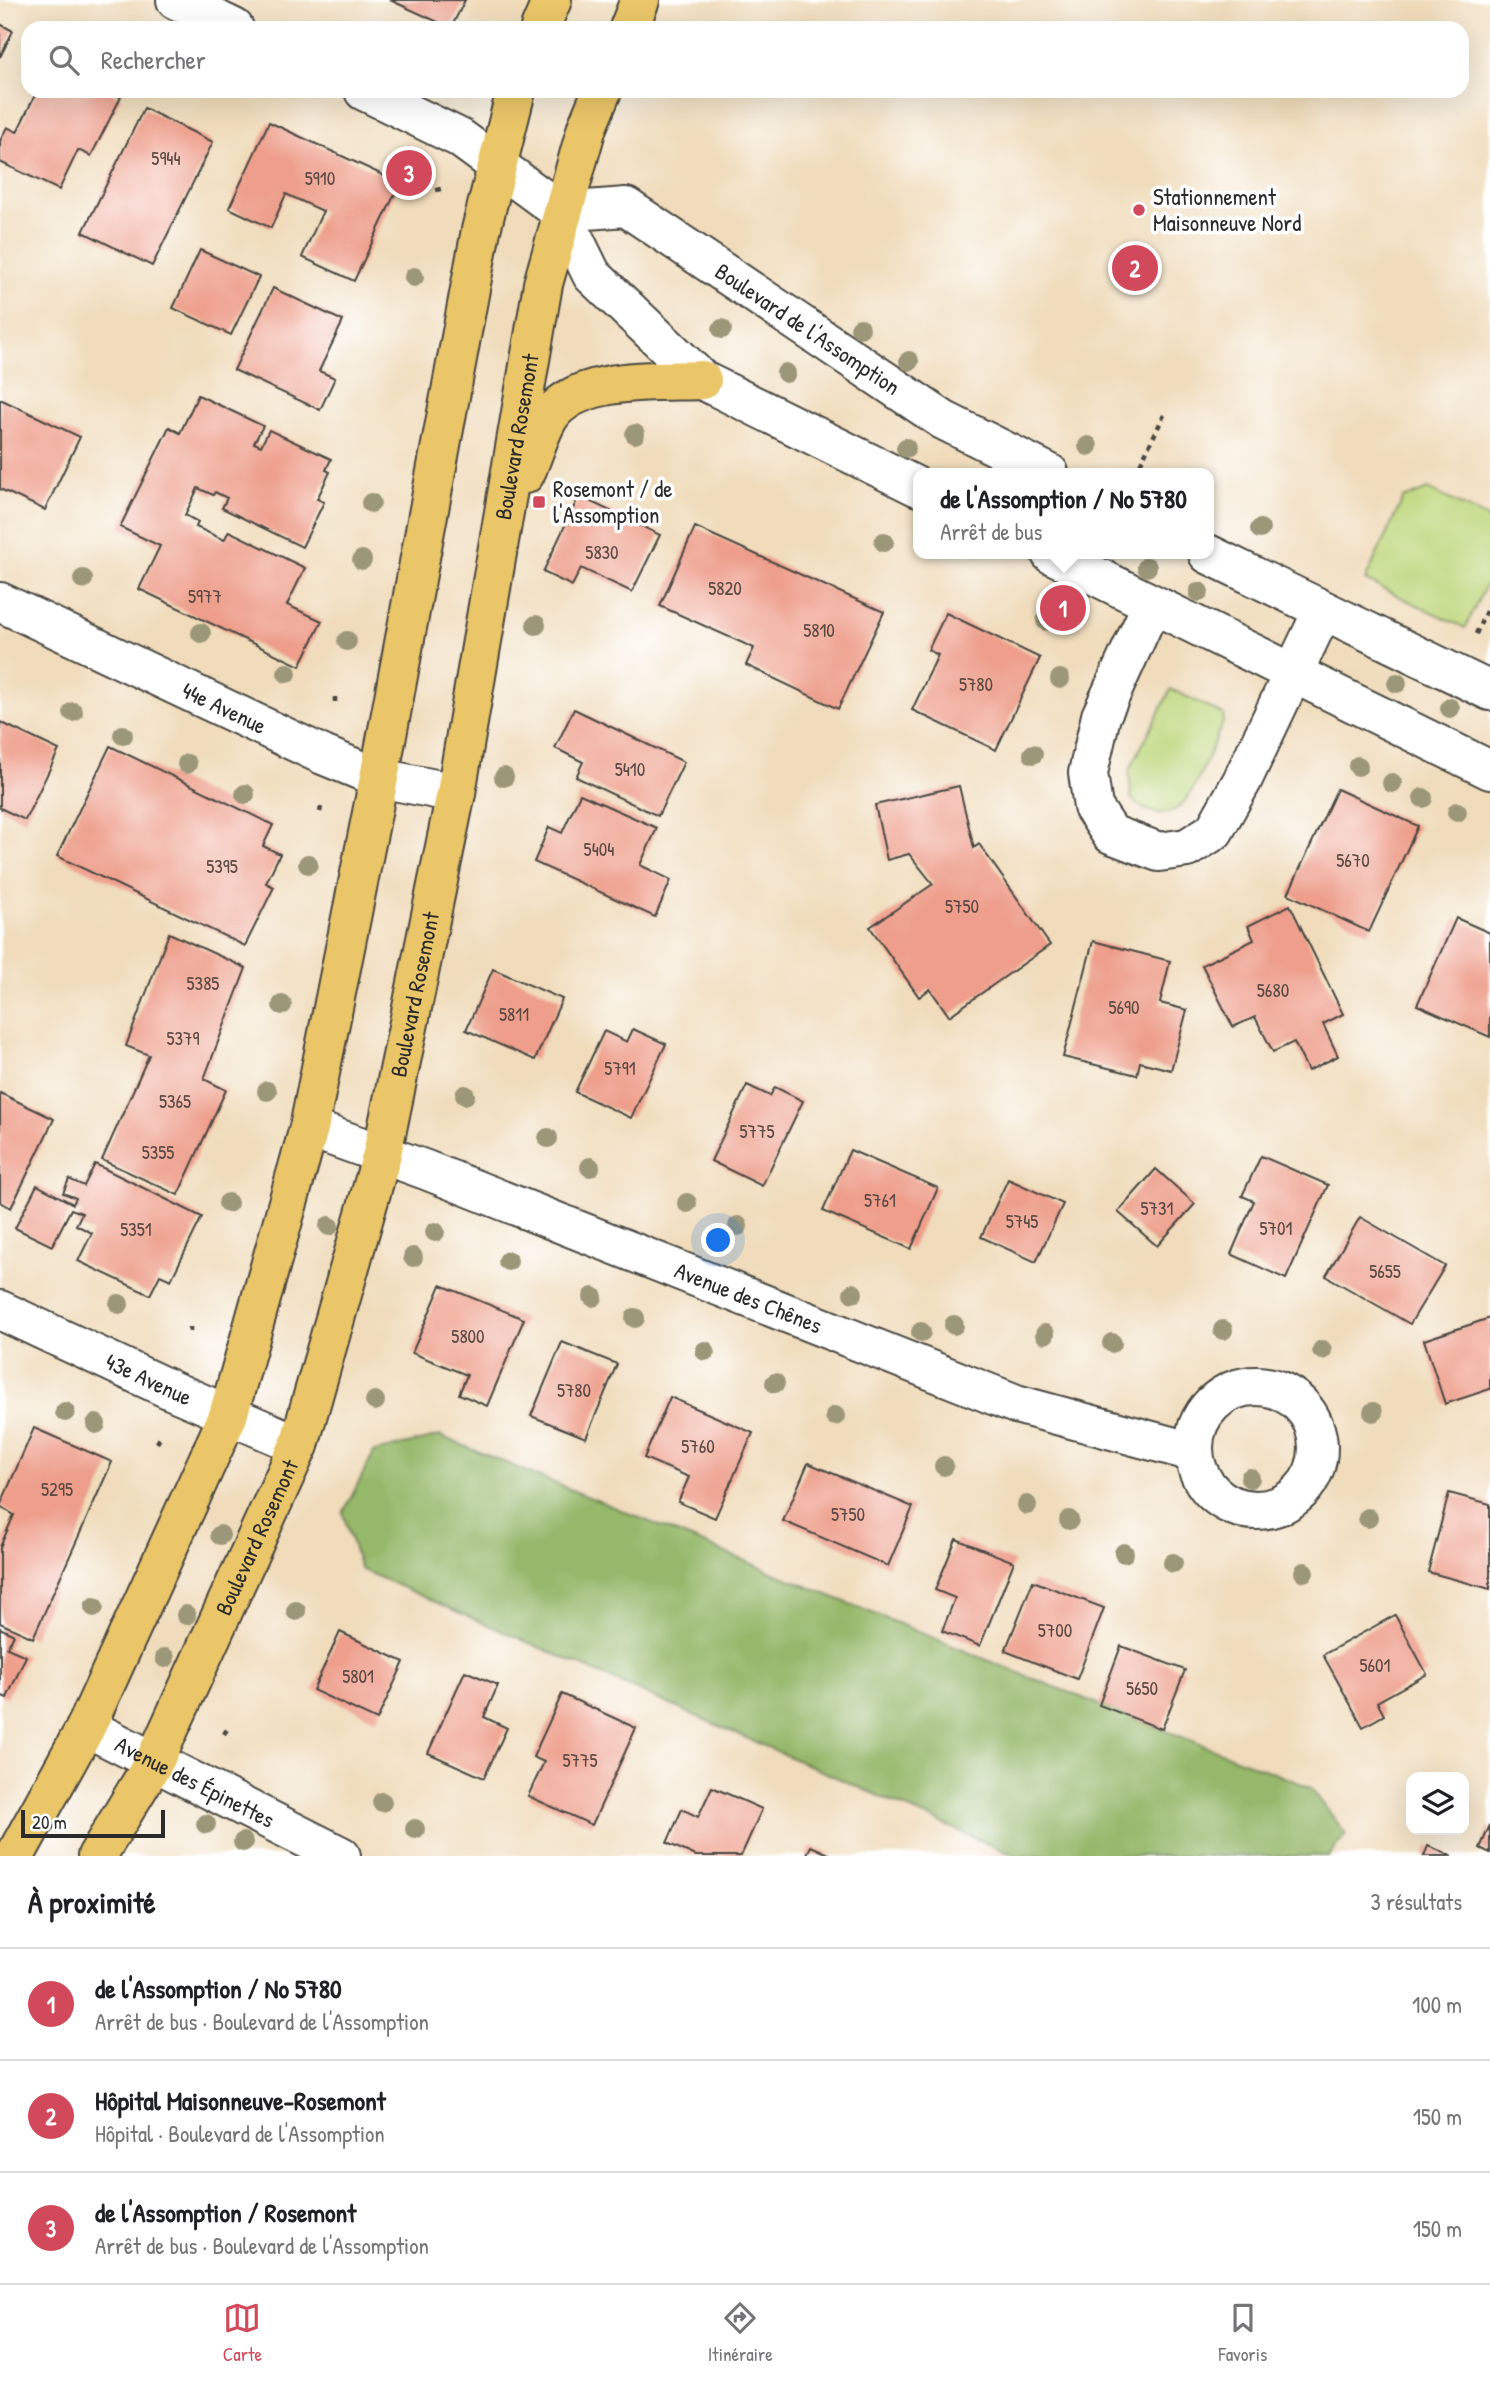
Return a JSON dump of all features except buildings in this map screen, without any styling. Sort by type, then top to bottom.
[{"type":"main road","points":[[543,21],[552,0]]},
{"type":"main road","points":[[631,21],[640,0]]},
{"type":"main road","points":[[15,1856],[86,1727],[228,1416],[309,1128],[379,778],[481,230],[514,98]]},
{"type":"main road","name":"Boulevard Rosemont","points":[[97,1856],[155,1760],[299,1445],[382,1154],[456,793],[538,305],[561,212],[587,127],[599,98]]},
{"type":"main road","points":[[500,535],[549,418],[569,397],[585,390],[626,383],[702,380]]},
{"type":"street","points":[[176,0],[220,21]]},
{"type":"street","points":[[378,98],[460,138],[561,212],[592,275],[702,380],[913,485]]},
{"type":"street","name":"Boulevard de l'Assomption","points":[[561,212],[625,206],[943,420],[1039,468]]},
{"type":"street","points":[[1214,557],[1322,612],[1490,691]]},
{"type":"street","points":[[1061,559],[1490,770]]},
{"type":"street","name":"44e Avenue","points":[[0,602],[323,755],[379,778],[456,793]]},
{"type":"street","points":[[1152,604],[1101,716],[1087,773],[1093,807],[1111,834],[1159,852],[1187,848],[1214,831],[1242,781],[1322,612]]},
{"type":"street","name":"Avenue des Chênes","points":[[309,1128],[382,1154],[1016,1404],[1194,1452]]},
{"type":"street","name":"43e Avenue","points":[[0,1310],[228,1416],[299,1445]]},
{"type":"street","name":"Avenue des Épinettes","points":[[86,1727],[341,1856]]},
{"type":"path","points":[[1138,468],[1164,415]]},
{"type":"path","points":[[1472,641],[1490,602]]},
{"type":"green space","points":[[1428,489],[1490,519],[1490,576],[1465,628],[1365,580],[1403,499]]},
{"type":"green space","points":[[1171,689],[1224,715],[1196,784],[1184,802],[1172,811],[1157,813],[1142,808],[1131,798],[1129,771]]},
{"type":"green space","points":[[440,1436],[1014,1671],[1310,1787],[1346,1834],[1329,1856],[1016,1856],[360,1569],[343,1513],[374,1452]]},
{"type":"place","name":"de l'Assomption / Rosemont","points":[[409,173]]},
{"type":"place","name":"Stationnement Maisonneuve Nord","points":[[1139,210]]},
{"type":"place","name":"Hôpital Maisonneuve-Rosemont","points":[[1135,268]]},
{"type":"place","name":"Rosemont / de l'Assomption","points":[[539,502]]},
{"type":"place","name":"de l'Assomption / No 5780","points":[[1063,608]]}]
